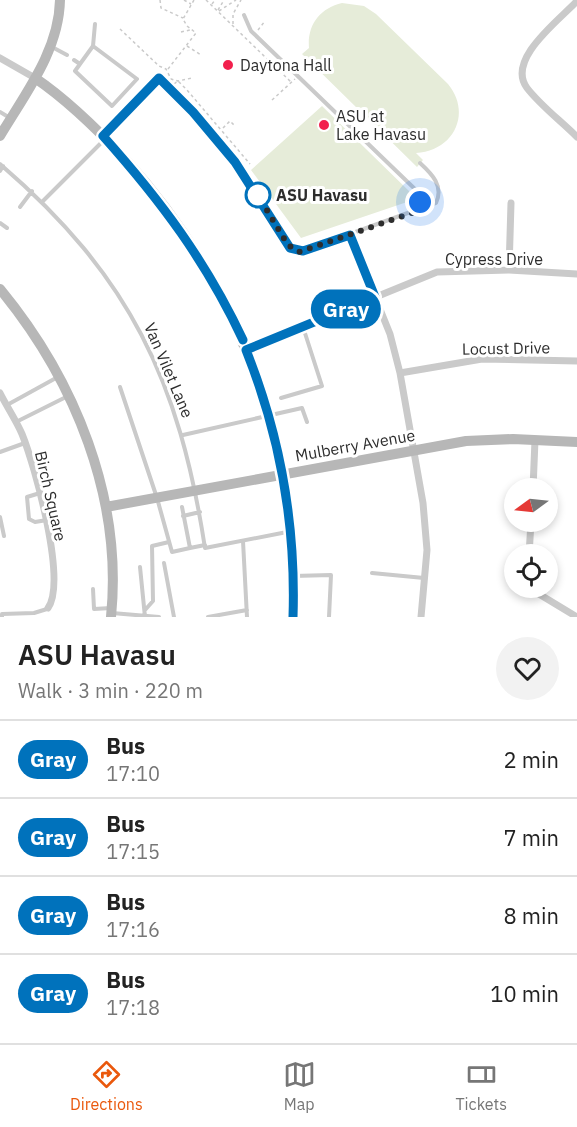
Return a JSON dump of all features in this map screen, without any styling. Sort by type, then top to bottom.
[{"type":"street","points":[[0,136],[51,47],[57,26],[60,0]]},
{"type":"street","points":[[576,2],[528,53],[522,73],[529,90],[577,137]]},
{"type":"street","points":[[0,58],[35,78],[104,137],[140,176],[180,227],[214,282],[246,350],[270,417],[283,474],[291,532],[293,617]]},
{"type":"street","points":[[104,137],[159,78]]},
{"type":"street","points":[[509,270],[511,203]]},
{"type":"street","points":[[350,235],[390,334],[400,373],[423,503],[427,550],[421,617]]},
{"type":"street","name":"Cypress Drive","points":[[246,350],[437,272],[509,270],[577,274]]},
{"type":"street","points":[[0,289],[37,336],[69,396],[89,444],[106,507],[113,576],[111,613]]},
{"type":"street","name":"Locust Drive","points":[[400,373],[482,359],[577,361]]},
{"type":"street","name":"Birch Square","points":[[0,393],[25,443],[47,520],[55,591],[48,608]]},
{"type":"street","points":[[533,478],[535,440]]},
{"type":"street","name":"Mulberry Avenue","points":[[106,507],[466,441],[577,442]]},
{"type":"street","points":[[546,598],[577,616]]},
{"type":"lane","points":[[244,15],[251,31],[418,192],[420,204],[412,213]]},
{"type":"lane","points":[[93,46],[136,80],[112,106],[75,71],[93,46],[96,24]]},
{"type":"lane","points":[[51,47],[67,55]]},
{"type":"lane","points":[[74,60],[80,64]]},
{"type":"lane","points":[[159,78],[235,162],[290,248],[303,251],[436,203],[439,196],[436,180],[420,163]]},
{"type":"lane","points":[[0,112],[11,119]]},
{"type":"lane","points":[[43,201],[104,137]]},
{"type":"lane","points":[[0,171],[2,165]]},
{"type":"lane","name":"Van Vilet Lane","points":[[2,165],[43,201],[91,256],[126,306],[161,375],[183,435],[196,490],[205,546]]},
{"type":"lane","points":[[20,207],[32,191]]},
{"type":"lane","points":[[0,223],[8,228]]},
{"type":"lane","points":[[281,398],[322,386],[303,326]]},
{"type":"lane","points":[[6,405],[59,376]]},
{"type":"lane","points":[[120,387],[157,498],[172,552],[291,532]]},
{"type":"lane","points":[[16,422],[69,396]]},
{"type":"lane","points":[[183,435],[302,408],[307,422]]},
{"type":"lane","points":[[0,452],[25,443]]},
{"type":"lane","points":[[40,493],[27,497],[29,519],[35,522],[47,520]]},
{"type":"lane","points":[[182,507],[190,548]]},
{"type":"lane","points":[[183,516],[200,512]]},
{"type":"lane","points":[[0,517],[4,536]]},
{"type":"lane","points":[[243,541],[247,617]]},
{"type":"lane","points":[[145,609],[153,601],[152,546],[169,542]]},
{"type":"lane","points":[[164,563],[174,617]]},
{"type":"lane","points":[[140,567],[145,616]]},
{"type":"lane","points":[[372,573],[425,578]]},
{"type":"lane","points":[[293,576],[331,575],[328,617]]},
{"type":"lane","points":[[93,589],[94,609],[111,613],[159,617]]},
{"type":"lane","points":[[2,617],[2,614],[34,614],[48,608]]},
{"type":"lane","points":[[208,617],[247,610]]},
{"type":"path","points":[[159,0],[161,8],[183,19],[196,33],[167,70]]},
{"type":"path","points":[[184,0],[191,4]]},
{"type":"path","points":[[183,19],[194,0]]},
{"type":"path","points":[[206,0],[291,82]]},
{"type":"path","points":[[211,5],[215,0]]},
{"type":"path","points":[[218,11],[224,0]]},
{"type":"path","points":[[218,11],[236,0]]},
{"type":"path","points":[[232,25],[235,21],[233,14],[240,0]]},
{"type":"path","points":[[120,29],[159,66],[167,70],[171,79],[178,81],[192,78]]},
{"type":"path","points":[[181,32],[191,30]]},
{"type":"path","points":[[186,46],[201,55]]},
{"type":"path","points":[[272,100],[298,76]]},
{"type":"path","points":[[170,88],[178,81]]},
{"type":"path","points":[[178,81],[222,128],[250,164]]},
{"type":"path","points":[[222,128],[230,121],[234,125]]},
{"type":"green space","points":[[342,3],[364,6],[376,14],[448,84],[455,95],[458,118],[455,129],[440,145],[429,151],[416,153],[423,160],[417,167],[302,54],[309,48],[310,32],[316,19],[327,9]]},
{"type":"green space","points":[[322,106],[410,192],[410,201],[301,238],[251,170]]},
{"type":"bus line","name":"Gray","points":[[243,340],[214,282],[180,227],[140,176],[103,136],[159,78],[193,112],[235,162],[290,248],[299,252],[350,235],[375,297],[246,350],[265,401],[283,474],[291,532],[293,617]]},
{"type":"place","name":"Daytona Hall","points":[[228,65]]},
{"type":"place","name":"ASU at Lake Havasu","points":[[324,125]]},
{"type":"place","name":"ASU Havasu","points":[[258,195]]},
{"type":"route","points":[[258,195],[254,189],[288,245],[299,252],[412,213],[418,208],[420,202]]}]
